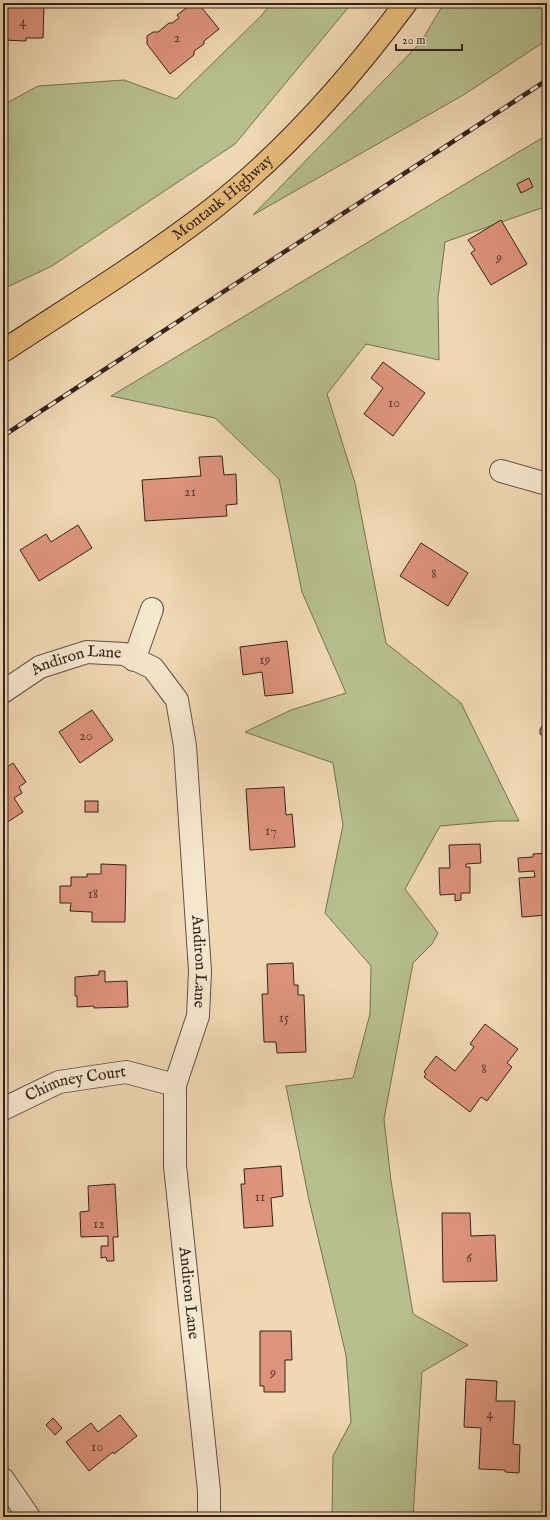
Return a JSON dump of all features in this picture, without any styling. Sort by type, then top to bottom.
[{"type":"main road","name":"Montauk Highway","points":[[3,351],[132,267],[212,209],[286,142],[321,106],[354,69],[406,3]]},
{"type":"street","points":[[501,471],[547,484]]},
{"type":"street","points":[[134,660],[152,609]]},
{"type":"street","name":"Andiron Lane","points":[[3,692],[40,667],[87,652],[124,654],[153,668],[177,700],[185,746],[200,971],[198,1016],[175,1085],[175,1166],[209,1491],[209,1517]]},
{"type":"street","name":"Chimney Court","points":[[3,1109],[59,1082],[126,1072],[175,1085]]},
{"type":"street","points":[[3,1479],[29,1517]]},
{"type":"green space","points":[[271,3],[352,3],[235,144],[52,266],[3,289],[3,105],[38,86],[124,80],[176,99],[262,15]]},
{"type":"green space","points":[[444,3],[547,3],[547,40],[465,94],[253,215],[421,42]]},
{"type":"green space","points":[[547,135],[547,206],[445,242],[438,298],[439,360],[366,344],[327,394],[355,483],[386,643],[461,703],[519,821],[497,821],[440,826],[405,889],[438,933],[432,944],[413,963],[384,1119],[391,1181],[413,1314],[468,1345],[422,1372],[413,1517],[332,1517],[333,1456],[351,1422],[346,1355],[309,1200],[286,1086],[353,1078],[370,1014],[371,966],[325,913],[343,825],[333,763],[245,732],[291,710],[346,693],[302,592],[279,479],[215,418],[111,396]]},
{"type":"building","points":[[36,3],[44,3],[43,38],[26,38],[26,41],[3,40],[3,6],[36,6]]},
{"type":"building","points":[[193,3],[198,3],[219,29],[204,41],[204,44],[194,51],[194,55],[170,74],[147,44],[147,36],[153,32],[158,32],[169,23],[172,23],[179,18],[177,15]]},
{"type":"building","points":[[529,178],[533,187],[521,193],[517,184]]},
{"type":"building","points":[[501,220],[527,264],[491,285],[471,253],[475,250],[468,240]]},
{"type":"building","points":[[383,362],[425,393],[393,436],[364,414],[383,388],[371,378]]},
{"type":"building","points":[[222,456],[224,475],[236,474],[237,504],[226,505],[227,516],[145,521],[142,480],[201,476],[199,457]]},
{"type":"building","points":[[78,525],[92,548],[39,581],[20,550],[46,534],[51,542]]},
{"type":"building","points":[[421,543],[468,573],[448,606],[400,576]]},
{"type":"building","points":[[287,641],[293,693],[265,696],[262,672],[243,675],[240,647]]},
{"type":"building","points":[[547,644],[547,658],[543,645]]},
{"type":"building","points":[[92,710],[113,740],[80,763],[59,732]]},
{"type":"building","points":[[547,724],[547,738],[540,734],[540,729],[543,725]]},
{"type":"building","points":[[13,763],[26,782],[19,787],[22,793],[14,798],[23,812],[3,825],[3,770]]},
{"type":"building","points":[[284,787],[286,815],[292,814],[295,847],[250,850],[246,789]]},
{"type":"building","points":[[85,801],[98,801],[98,812],[85,812]]},
{"type":"building","points":[[480,844],[481,863],[466,864],[466,867],[470,867],[470,893],[461,893],[461,900],[455,901],[455,894],[440,895],[439,868],[450,868],[449,845]]},
{"type":"building","points":[[547,853],[547,915],[522,917],[519,878],[535,877],[534,871],[519,872],[518,858],[533,857],[533,854]]},
{"type":"building","points":[[101,864],[126,865],[125,922],[92,922],[92,912],[70,911],[71,903],[60,903],[60,886],[71,886],[71,877],[87,877],[87,874],[101,874]]},
{"type":"building","points":[[293,963],[294,985],[298,985],[298,995],[304,995],[306,1052],[277,1053],[276,1042],[264,1042],[262,994],[268,994],[267,964]]},
{"type":"building","points":[[99,971],[105,971],[105,982],[127,981],[128,1007],[77,1007],[77,996],[75,996],[75,977],[99,975]]},
{"type":"building","points":[[3,993],[8,1001],[3,1003]]},
{"type":"building","points":[[485,1024],[518,1049],[507,1063],[512,1067],[487,1101],[481,1097],[470,1112],[424,1077],[426,1074],[424,1072],[436,1056],[455,1071],[474,1047],[470,1044]]},
{"type":"building","points":[[281,1166],[283,1196],[271,1198],[273,1226],[244,1228],[241,1184],[245,1184],[244,1169]]},
{"type":"building","points":[[115,1184],[118,1237],[113,1237],[114,1261],[107,1261],[106,1257],[101,1258],[101,1246],[108,1246],[108,1236],[81,1237],[80,1212],[89,1211],[88,1186]]},
{"type":"building","points":[[442,1213],[470,1213],[471,1236],[495,1235],[497,1281],[443,1282]]},
{"type":"building","points":[[260,1331],[291,1331],[292,1360],[285,1360],[285,1392],[264,1392],[264,1386],[260,1386]]},
{"type":"building","points":[[466,1379],[497,1381],[496,1401],[515,1401],[513,1444],[520,1445],[519,1473],[505,1472],[505,1470],[479,1469],[481,1428],[464,1427]]},
{"type":"building","points":[[120,1415],[137,1436],[114,1454],[113,1452],[89,1471],[66,1442],[91,1423],[98,1432]]},
{"type":"building","points":[[53,1418],[62,1428],[55,1435],[46,1425]]},
{"type":"railway","points":[[3,436],[547,80]]}]
